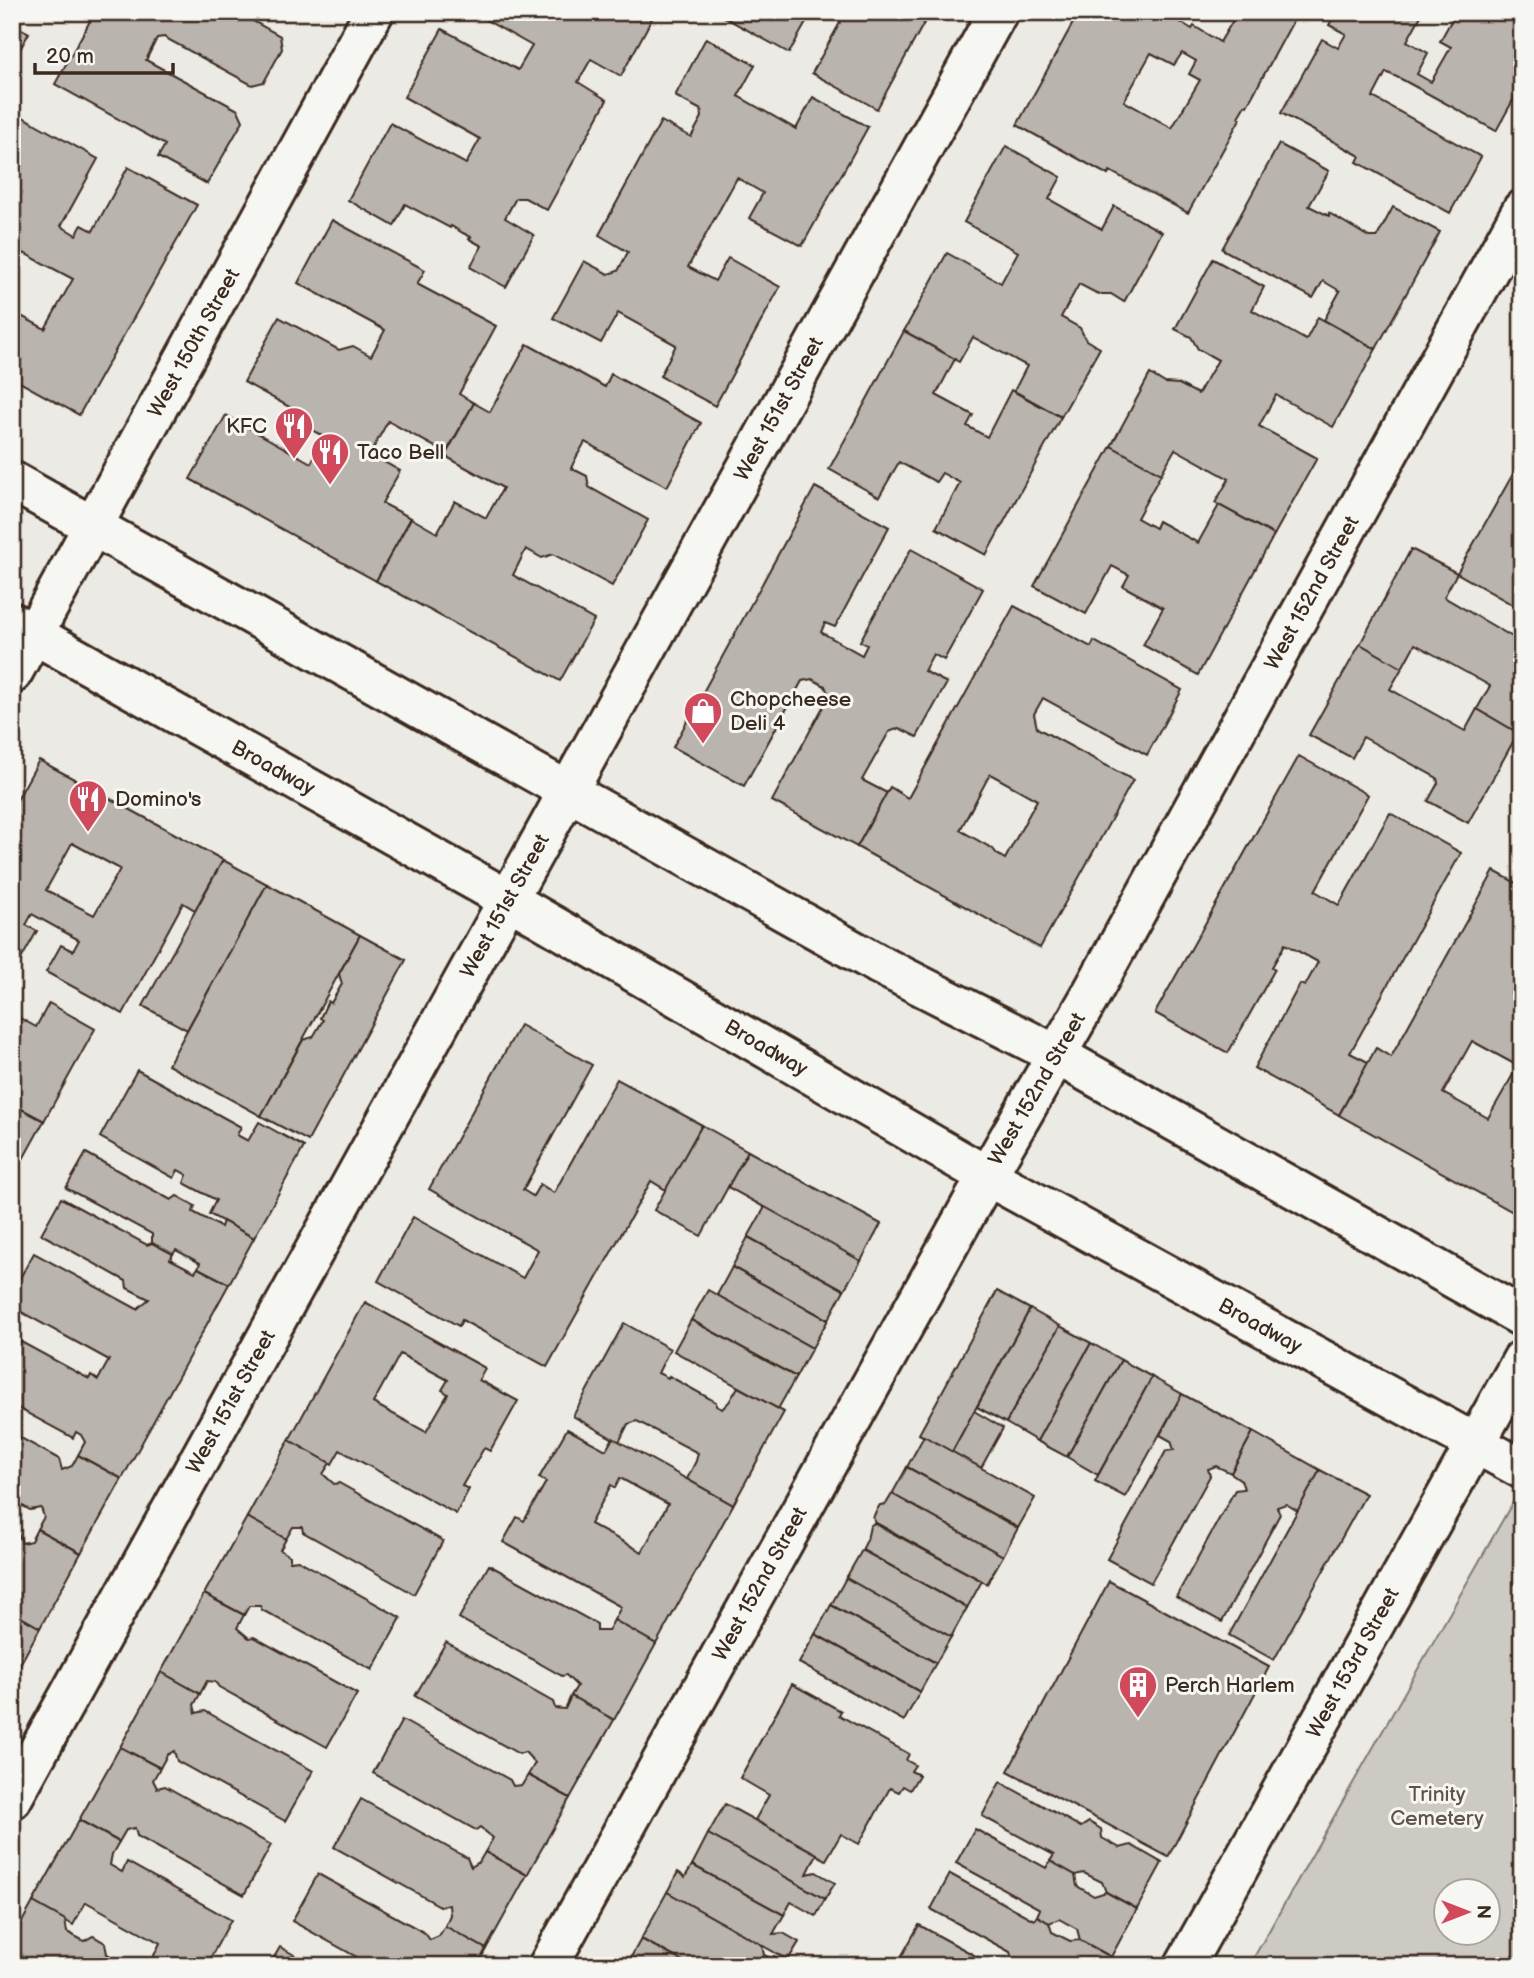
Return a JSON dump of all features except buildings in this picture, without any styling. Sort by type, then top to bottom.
[{"type":"street","name":"West 150th Street","points":[[12,674],[23,628],[94,526],[374,12]]},
{"type":"street","name":"West 151st Street","points":[[12,1799],[998,12]]},
{"type":"street","name":"West 152nd Street","points":[[548,1966],[986,1176],[1058,1055],[1522,210]]},
{"type":"street","points":[[12,481],[878,964],[1058,1055],[1522,1317]]},
{"type":"street","name":"Broadway","points":[[23,628],[509,900],[986,1176],[1522,1469]]},
{"type":"street","name":"West 153rd Street","points":[[1184,1966],[1522,1360]]},
{"type":"green space","name":"Trinity Cemetery","points":[[1522,1486],[1522,1966],[1249,1966]]},
{"type":"place","name":"KFC","points":[[294,460]]},
{"type":"place","name":"Taco Bell","points":[[330,486]]},
{"type":"place","name":"Chopcheese Deli 4","points":[[703,745]]},
{"type":"place","name":"Domino's","points":[[88,833]]},
{"type":"place","name":"Perch Harlem","points":[[1138,1719]]}]
